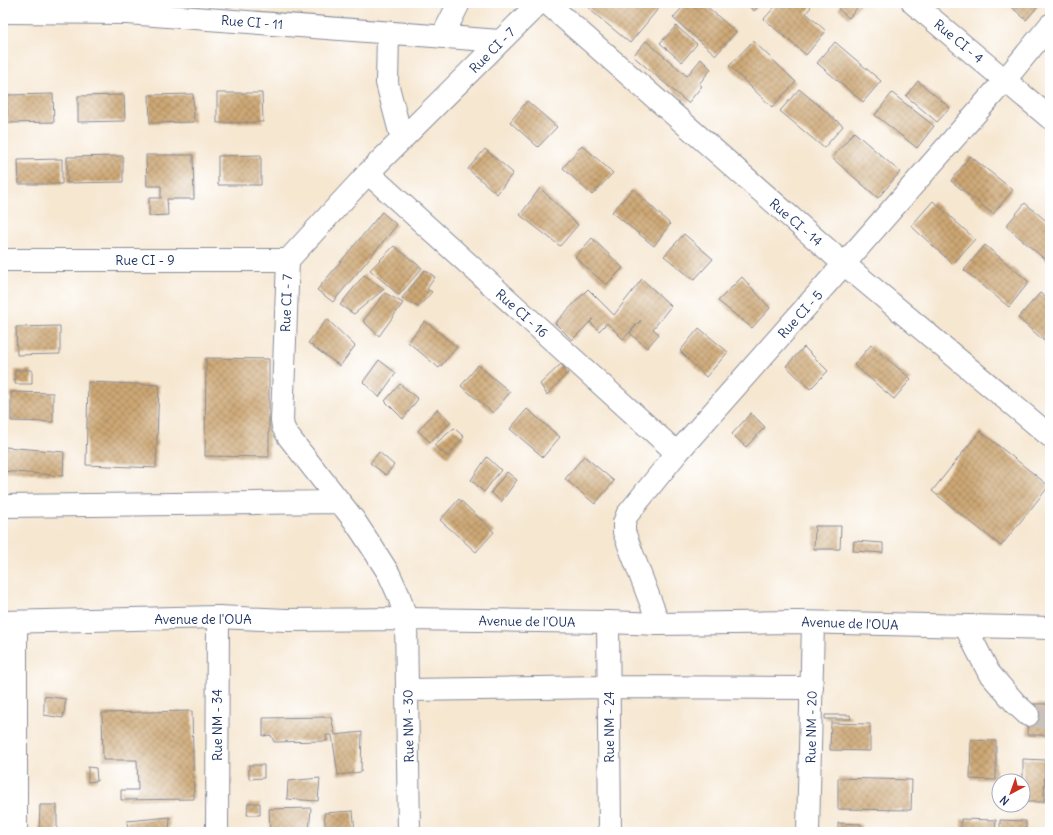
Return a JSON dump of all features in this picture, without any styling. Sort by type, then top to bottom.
[{"type":"street","points":[[442,37],[459,3]]},
{"type":"street","name":"Rue CI - 7","points":[[406,619],[399,596],[389,574],[372,547],[340,502],[288,436],[283,427],[282,420],[288,260],[368,173],[539,3]]},
{"type":"street","name":"Rue CI - 14","points":[[547,3],[844,264],[1050,436]]},
{"type":"street","name":"Rue CI - 4","points":[[913,3],[1050,118]]},
{"type":"street","name":"Rue CI - 11","points":[[3,12],[131,8],[388,33],[500,41]]},
{"type":"street","name":"Rue CI - 5","points":[[659,624],[624,532],[624,523],[627,515],[677,453],[844,264],[1050,25]]},
{"type":"street","points":[[388,33],[387,82],[402,140]]},
{"type":"street","name":"Rue CI - 16","points":[[368,173],[677,453]]},
{"type":"street","name":"Rue CI - 9","points":[[3,260],[288,260]]},
{"type":"street","points":[[3,506],[340,502]]},
{"type":"street","name":"Avenue de l'OUA","points":[[9,622],[218,617],[286,620],[406,619],[659,624],[798,622],[1050,628]]},
{"type":"street","name":"Rue NM - 34","points":[[217,832],[218,617]]},
{"type":"street","name":"Rue NM - 30","points":[[406,619],[410,832]]},
{"type":"street","points":[[9,622],[16,832]]},
{"type":"street","name":"Rue NM - 24","points":[[608,622],[610,832]]},
{"type":"street","name":"Rue NM - 20","points":[[808,832],[813,623]]},
{"type":"street","points":[[965,626],[989,672],[1017,705],[1028,715]]},
{"type":"street","points":[[407,690],[609,687],[812,688]]},
{"type":"building","points":[[593,3],[663,3],[630,43],[589,9]]},
{"type":"building","points":[[686,3],[703,3],[736,32],[716,55],[673,18]]},
{"type":"building","points":[[745,3],[761,3],[754,11]]},
{"type":"building","points":[[778,3],[807,3],[811,7],[806,13],[826,31],[806,55],[764,19]]},
{"type":"building","points":[[838,3],[861,3],[849,18],[838,9],[841,5]]},
{"type":"building","points":[[1007,3],[1041,3],[1026,20]]},
{"type":"building","points":[[676,26],[697,44],[682,62],[660,43]]},
{"type":"building","points":[[646,41],[687,76],[701,59],[711,69],[699,84],[702,86],[688,103],[633,56]]},
{"type":"building","points":[[753,41],[796,82],[772,107],[729,66]]},
{"type":"building","points":[[835,42],[881,81],[863,102],[817,63]]},
{"type":"building","points":[[918,81],[950,108],[937,122],[906,96]]},
{"type":"building","points":[[799,89],[843,126],[824,148],[780,111]]},
{"type":"building","points":[[217,93],[262,93],[263,122],[217,123]]},
{"type":"building","points":[[892,93],[934,126],[917,148],[875,115]]},
{"type":"building","points":[[53,94],[54,122],[8,123],[7,95]]},
{"type":"building","points":[[193,94],[194,122],[150,123],[149,95]]},
{"type":"building","points":[[124,95],[125,121],[78,122],[78,96]]},
{"type":"building","points":[[527,101],[557,127],[538,147],[510,122]]},
{"type":"building","points":[[854,132],[900,172],[878,198],[832,158]]},
{"type":"building","points":[[582,145],[613,173],[592,195],[563,168]]},
{"type":"building","points":[[485,149],[513,173],[497,194],[468,169]]},
{"type":"building","points":[[146,155],[193,155],[194,199],[167,199],[168,215],[149,216],[149,198],[161,198],[161,186],[147,186]]},
{"type":"building","points":[[261,155],[261,185],[218,185],[218,156]]},
{"type":"building","points":[[123,156],[123,182],[67,183],[67,157]]},
{"type":"building","points":[[970,156],[1013,190],[993,214],[951,181]]},
{"type":"building","points":[[62,159],[62,184],[19,184],[18,160]]},
{"type":"building","points":[[540,188],[578,225],[560,246],[520,215]]},
{"type":"building","points":[[633,189],[670,224],[654,246],[612,212]]},
{"type":"building","points":[[933,201],[975,239],[953,264],[911,226]]},
{"type":"building","points":[[1025,203],[1050,224],[1050,260],[1048,262],[1006,226]]},
{"type":"building","points":[[382,212],[397,225],[333,302],[317,290]]},
{"type":"building","points":[[684,234],[713,259],[694,280],[664,256]]},
{"type":"building","points":[[592,238],[623,268],[606,285],[575,257]]},
{"type":"building","points":[[985,245],[1029,282],[1009,307],[964,270]]},
{"type":"building","points":[[394,246],[422,268],[399,295],[370,270]]},
{"type":"building","points":[[425,270],[435,277],[427,289],[432,292],[418,307],[402,298]]},
{"type":"building","points":[[364,275],[384,289],[354,314],[340,305]]},
{"type":"building","points":[[742,277],[770,308],[752,328],[718,301]]},
{"type":"building","points":[[642,279],[671,306],[653,329],[659,334],[647,348],[630,333],[641,320],[623,339],[607,323],[599,331],[590,322],[572,340],[555,323],[588,289],[614,315]]},
{"type":"building","points":[[385,293],[403,303],[379,336],[363,321]]},
{"type":"building","points":[[1040,293],[1050,301],[1050,346],[1018,318]]},
{"type":"building","points":[[327,319],[355,346],[340,366],[308,343]]},
{"type":"building","points":[[425,321],[457,347],[439,368],[408,342]]},
{"type":"building","points":[[60,326],[60,354],[17,355],[16,327]]},
{"type":"building","points":[[699,328],[728,352],[706,377],[680,351]]},
{"type":"building","points":[[871,345],[911,379],[894,399],[854,365]]},
{"type":"building","points":[[804,347],[828,371],[810,389],[786,366]]},
{"type":"building","points":[[206,358],[269,359],[269,457],[205,456]]},
{"type":"building","points":[[379,360],[396,373],[379,397],[363,382]]},
{"type":"building","points":[[561,364],[568,373],[547,395],[540,384]]},
{"type":"building","points":[[478,365],[510,392],[493,413],[461,386]]},
{"type":"building","points":[[15,370],[32,370],[32,384],[15,384]]},
{"type":"building","points":[[88,382],[159,385],[156,468],[86,465]]},
{"type":"building","points":[[400,384],[418,399],[403,419],[385,401]]},
{"type":"building","points":[[11,392],[53,393],[53,422],[11,421]]},
{"type":"building","points":[[437,409],[451,422],[430,442],[418,431]]},
{"type":"building","points":[[527,409],[560,437],[543,457],[510,429]]},
{"type":"building","points":[[751,413],[765,427],[746,447],[732,434]]},
{"type":"building","points":[[454,428],[464,437],[448,457],[434,445]]},
{"type":"building","points":[[980,431],[1049,486],[1001,546],[932,491]]},
{"type":"building","points":[[5,447],[64,452],[63,476],[3,471]]},
{"type":"building","points":[[379,452],[394,465],[386,475],[370,463]]},
{"type":"building","points":[[584,456],[614,481],[595,504],[565,479]]},
{"type":"building","points":[[487,457],[501,470],[484,492],[471,480]]},
{"type":"building","points":[[507,472],[517,480],[501,502],[491,492]]},
{"type":"building","points":[[459,499],[494,532],[476,552],[440,520]]},
{"type":"building","points":[[815,526],[841,526],[840,549],[814,549]]},
{"type":"building","points":[[854,541],[883,543],[883,553],[853,551]]},
{"type":"building","points":[[44,696],[66,699],[63,718],[44,715]]},
{"type":"building","points":[[1027,704],[1050,704],[1050,735],[1027,735]]},
{"type":"building","points":[[192,711],[194,799],[121,800],[121,790],[138,790],[137,760],[103,760],[102,713]]},
{"type":"building","points":[[825,715],[850,715],[851,719],[825,719]]},
{"type":"building","points":[[331,717],[335,735],[362,732],[361,772],[338,775],[332,735],[326,735],[327,741],[274,742],[271,735],[263,736],[263,718]]},
{"type":"building","points":[[831,723],[870,724],[870,751],[830,750]]},
{"type":"building","points":[[971,740],[996,741],[996,773],[991,773],[991,780],[970,779]]},
{"type":"building","points":[[1023,759],[1045,760],[1044,802],[1031,802],[1031,773],[1023,773]]},
{"type":"building","points":[[249,765],[264,765],[264,778],[249,779]]},
{"type":"building","points":[[88,767],[96,768],[97,781],[88,782]]},
{"type":"building","points":[[320,778],[318,801],[287,799],[288,781]]},
{"type":"building","points":[[838,778],[912,780],[911,810],[838,809]]},
{"type":"building","points":[[248,803],[260,803],[260,815],[247,815]]},
{"type":"building","points":[[40,805],[57,805],[57,832],[39,832]]},
{"type":"building","points":[[311,808],[309,832],[270,832],[269,809]]},
{"type":"building","points":[[353,811],[355,832],[326,832],[324,813]]},
{"type":"building","points":[[170,817],[169,832],[128,832],[127,821]]},
{"type":"building","points":[[961,819],[996,820],[995,832],[961,832]]},
{"type":"building","points":[[1000,820],[1026,821],[1026,832],[1000,832]]},
{"type":"building","points":[[838,823],[861,824],[861,832],[838,832]]},
{"type":"tunnel","points":[[1028,715],[1050,719]]}]
